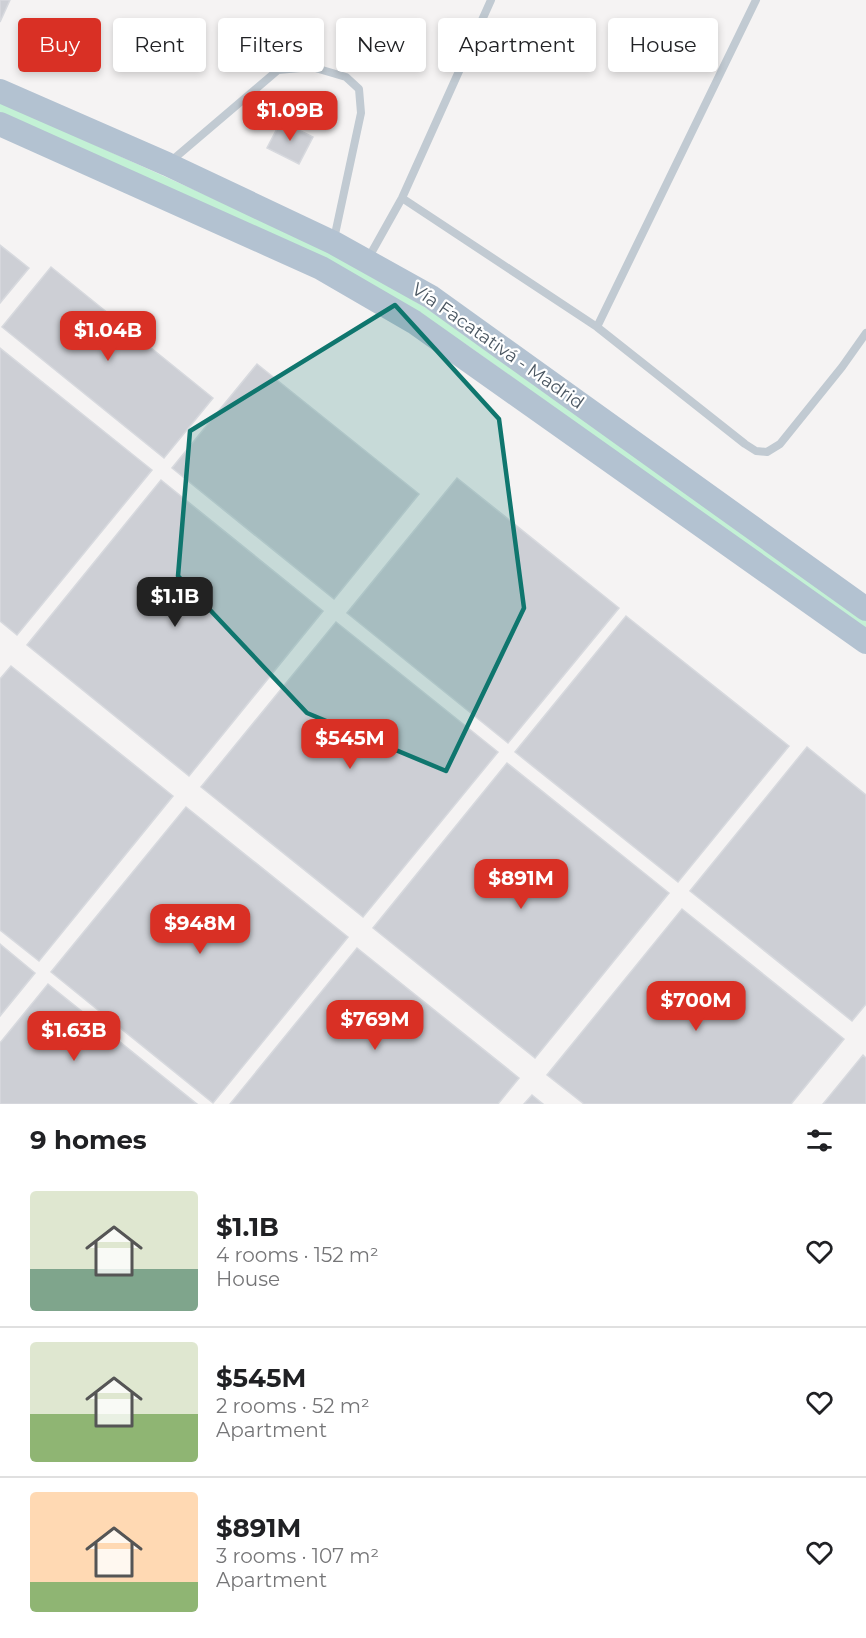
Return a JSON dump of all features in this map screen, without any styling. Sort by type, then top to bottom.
[{"type":"main road","name":"Vía Facatativá - Madrid","points":[[0,91],[167,164],[334,243],[431,297],[866,609]]},
{"type":"main road","name":"Vía Facatativá - Madrid","points":[[0,124],[321,268],[414,322],[866,642]]},
{"type":"lane","points":[[366,261],[402,198],[491,0]]},
{"type":"lane","points":[[597,327],[756,0]]},
{"type":"lane","points":[[167,164],[278,70],[312,67],[346,77],[359,89],[361,113],[334,243]]},
{"type":"lane","points":[[402,198],[597,327],[756,451],[767,452],[780,444],[842,367],[866,333]]},
{"type":"highlighted area","points":[[395,305],[499,419],[524,608],[446,771],[307,713],[178,576],[190,431]]},
{"type":"green space","points":[[0,102],[321,247],[372,275],[473,337],[866,620],[866,631],[467,345],[320,257],[0,112]]},
{"type":"building","points":[[0,0],[10,0],[0,22]]},
{"type":"building","points":[[281,121],[313,137],[299,164],[267,148]]},
{"type":"building","points":[[0,245],[29,268],[0,303]]},
{"type":"building","points":[[51,267],[213,398],[164,458],[2,327]]},
{"type":"building","points":[[0,348],[152,470],[17,635],[0,621]]},
{"type":"building","points":[[257,364],[419,494],[334,599],[172,468]]},
{"type":"building","points":[[457,478],[619,608],[508,743],[347,613]]},
{"type":"building","points":[[161,480],[323,611],[189,776],[27,645]]},
{"type":"building","points":[[626,616],[789,746],[678,882],[515,752]]},
{"type":"building","points":[[336,622],[498,752],[363,917],[201,787]]},
{"type":"building","points":[[11,666],[173,796],[39,961],[0,930],[0,679]]},
{"type":"building","points":[[807,747],[866,795],[866,1004],[852,1021],[690,891]]},
{"type":"building","points":[[507,763],[669,893],[535,1058],[373,928]]},
{"type":"building","points":[[186,807],[348,937],[213,1103],[51,972]]},
{"type":"building","points":[[682,909],[844,1039],[791,1104],[584,1104],[547,1075]]},
{"type":"building","points":[[0,944],[35,973],[0,1016]]},
{"type":"building","points":[[357,948],[519,1078],[498,1104],[230,1104]]},
{"type":"building","points":[[48,984],[197,1104],[0,1104],[0,1043]]},
{"type":"building","points":[[863,1055],[866,1058],[866,1104],[823,1104]]},
{"type":"building","points":[[532,1095],[543,1104],[524,1104]]}]
